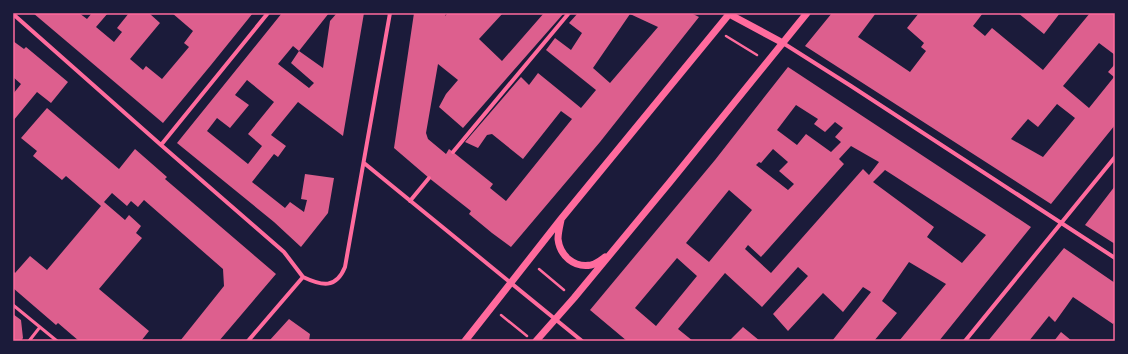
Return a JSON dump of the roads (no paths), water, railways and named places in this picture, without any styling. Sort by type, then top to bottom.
[{"type":"street","points":[[161,145],[268,13]]},
{"type":"street","points":[[16,14],[161,145],[284,252],[303,276],[316,283],[328,284],[336,281],[341,276],[345,267],[390,13]]},
{"type":"street","points":[[453,152],[569,13]]},
{"type":"street","points":[[465,341],[561,219],[729,13],[783,43],[851,86],[1115,258]]},
{"type":"street","points":[[536,341],[610,254],[807,13]]},
{"type":"street","points":[[965,341],[1115,157]]},
{"type":"street","points":[[364,163],[582,341]]},
{"type":"street","points":[[410,200],[428,178]]},
{"type":"street","points":[[561,219],[558,239],[563,254],[568,260],[579,265],[593,265],[610,254]]},
{"type":"street","points":[[248,341],[303,276]]},
{"type":"lane","points":[[13,305],[57,341]]},
{"type":"lane","points":[[29,341],[40,327]]}]
